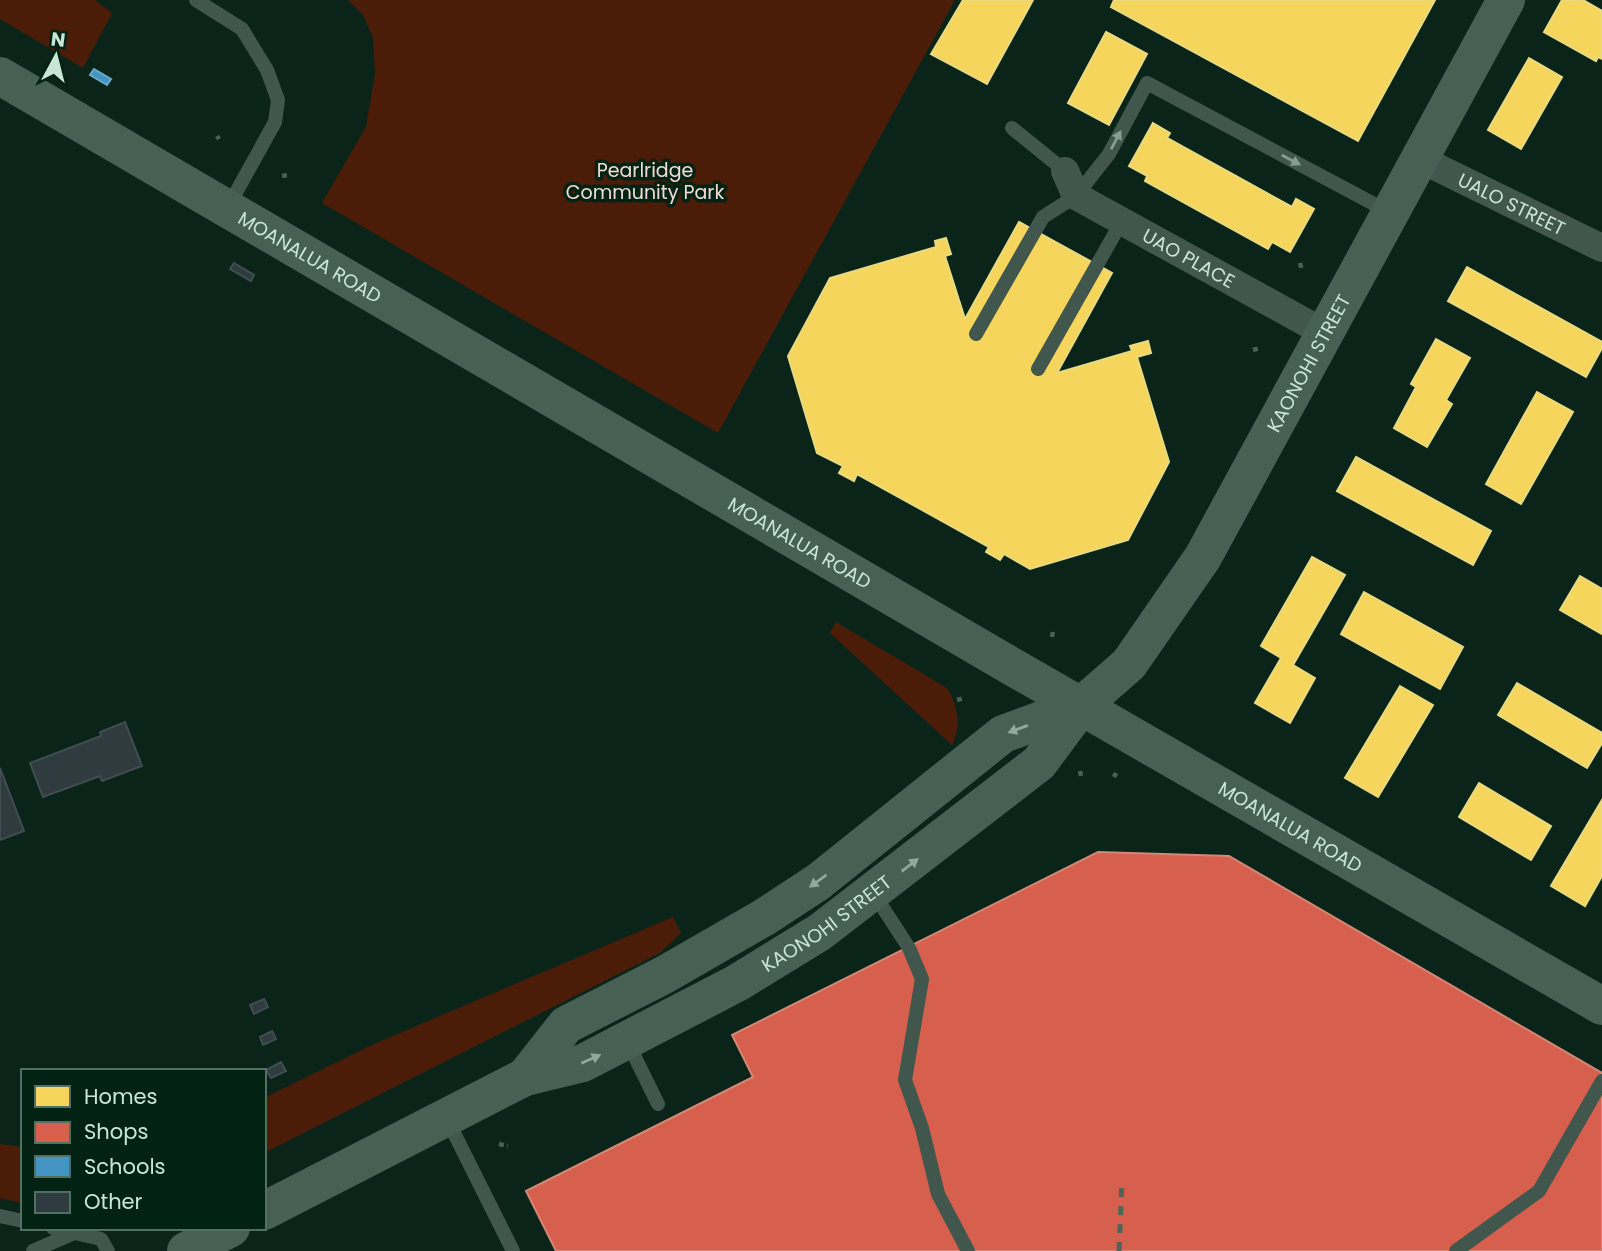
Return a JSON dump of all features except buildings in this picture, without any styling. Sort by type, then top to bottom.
[{"type":"street","name":"KAONOHI STREET","points":[[266,1210],[525,1077],[583,1063],[737,983],[820,932],[874,893],[1039,763],[1082,705],[1129,664],[1203,556],[1506,0]]},
{"type":"street","name":"MOANALUA ROAD","points":[[6,84],[1602,1006]]},
{"type":"street","name":"UALO STREET","points":[[1420,159],[1602,248]]},
{"type":"street","name":"UAO PLACE","points":[[1071,183],[1122,221],[1325,333]]},
{"type":"street","name":"KAONOHI STREET","points":[[525,1077],[566,1025],[664,975],[807,889],[1003,734],[1082,705]]},
{"type":"street","points":[[186,1251],[227,1230]]},
{"type":"lane","points":[[196,0],[242,29],[267,70],[278,100],[275,122],[226,209]]},
{"type":"lane","points":[[976,334],[1042,217],[1071,183],[1109,154],[1147,83],[1390,213]]},
{"type":"lane","points":[[1012,128],[1071,183]]},
{"type":"lane","points":[[1038,369],[1122,221]]},
{"type":"lane","points":[[874,893],[909,948],[922,979],[905,1080],[922,1128],[938,1194],[968,1251]]},
{"type":"lane","points":[[627,1042],[658,1104]]},
{"type":"lane","points":[[1456,1251],[1539,1191],[1602,1081]]},
{"type":"lane","points":[[447,1119],[513,1251]]},
{"type":"lane","points":[[0,1216],[21,1221]]},
{"type":"lane","points":[[61,1230],[101,1239],[107,1251]]},
{"type":"lane","points":[[33,1251],[74,1233]]},
{"type":"path","points":[[1300,263],[1302,270]]},
{"type":"path","points":[[1052,637],[1054,630]]},
{"type":"path","points":[[957,700],[964,698]]},
{"type":"path","points":[[499,1144],[508,1146]]},
{"type":"green space","points":[[0,0],[95,0],[112,13],[83,68],[0,19]]},
{"type":"green space","name":"Pearlridge Community Park","points":[[348,0],[955,0],[718,433],[322,203],[366,127],[375,73],[373,38],[363,15]]},
{"type":"green space","points":[[836,622],[947,688],[954,702],[958,724],[952,745],[830,633]]},
{"type":"green space","points":[[673,917],[681,933],[660,953],[266,1152],[266,1097],[374,1044]]},
{"type":"green space","points":[[0,1144],[21,1147],[21,1203],[0,1198]]},
{"type":"railway","points":[[1119,1251],[1122,1180]]}]
